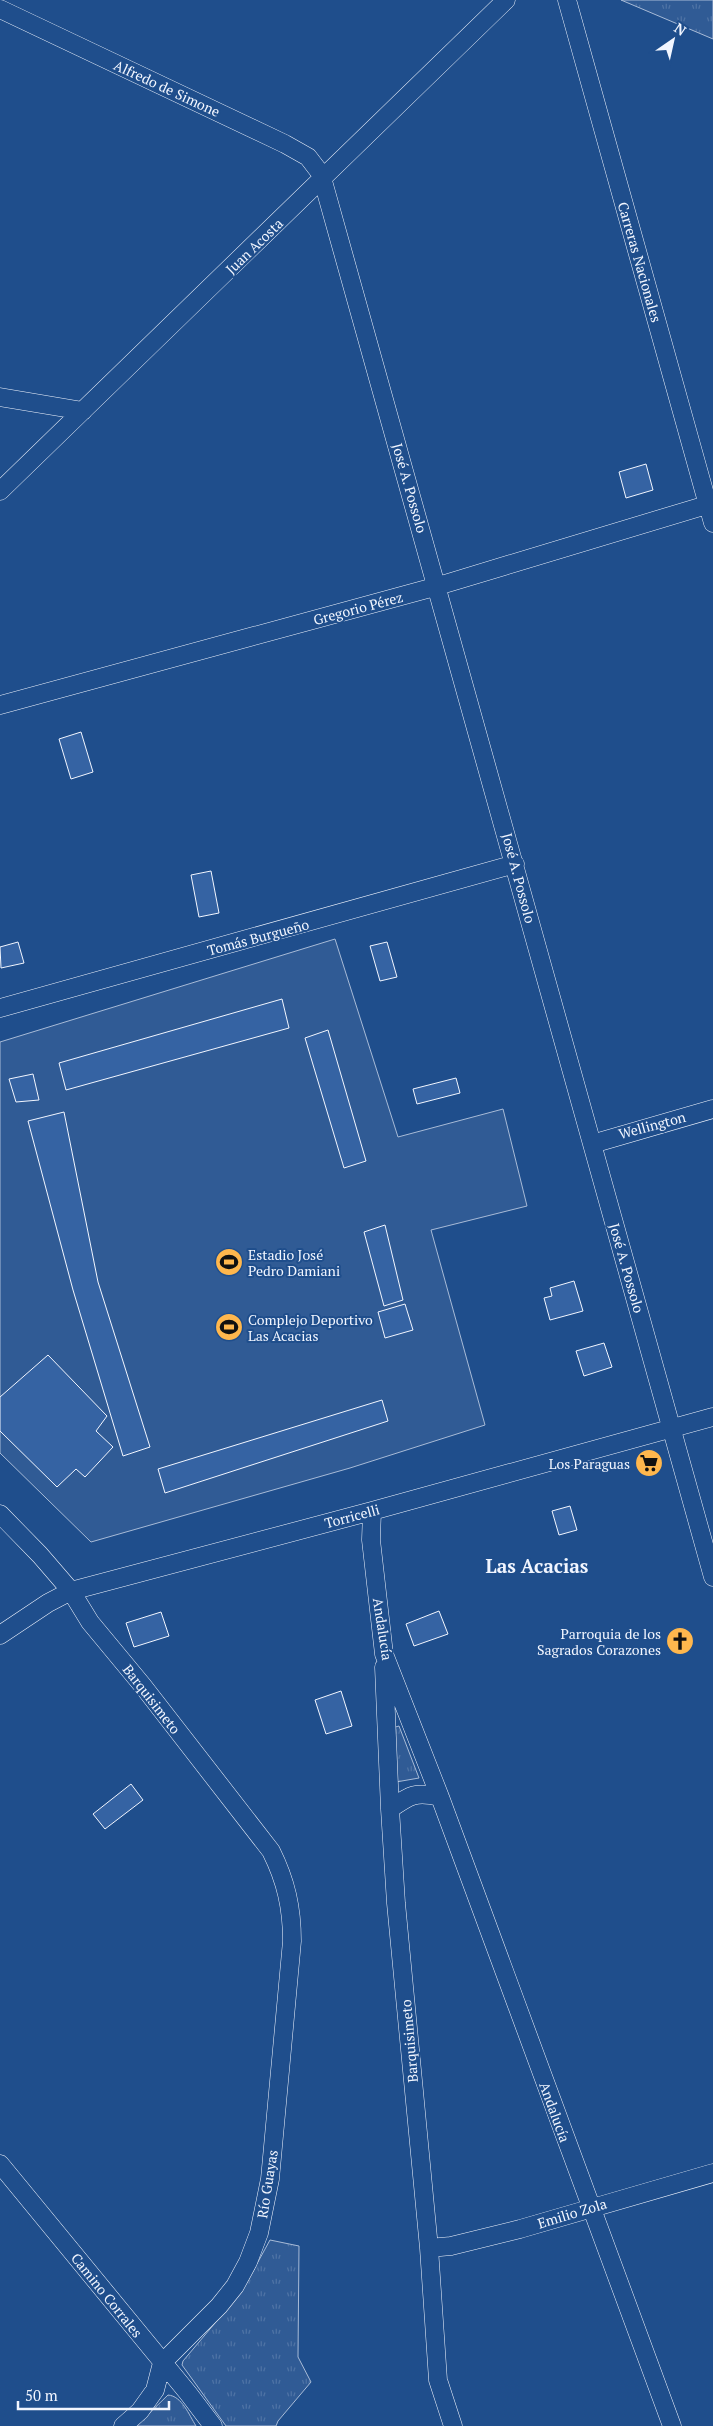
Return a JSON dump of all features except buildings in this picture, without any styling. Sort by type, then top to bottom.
[{"type":"street","name":"Juan Acosta","points":[[0,491],[506,0]]},
{"type":"street","name":"Carreras Nacionales","points":[[567,0],[710,504],[713,523]]},
{"type":"street","name":"Alfredo de Simone","points":[[0,9],[286,144],[308,156],[323,179]]},
{"type":"street","name":"José A. Possolo","points":[[323,179],[713,1577]]},
{"type":"street","points":[[0,397],[83,411]]},
{"type":"street","name":"Gregorio Pérez","points":[[0,704],[438,586],[710,504]]},
{"type":"street","name":"Tomás Burgueño","points":[[0,1008],[515,864]]},
{"type":"street","name":"Wellington","points":[[592,1144],[713,1109]]},
{"type":"street","name":"Torricelli","points":[[0,1635],[48,1603],[71,1591],[141,1571],[372,1512],[713,1417]]},
{"type":"street","name":"Andalucía","points":[[372,1512],[371,1540],[384,1654],[440,1797],[672,2426]]},
{"type":"street","name":"Barquisimeto","points":[[0,1514],[40,1554],[71,1591],[90,1622],[143,1686],[271,1851],[281,1870],[288,1894]]},
{"type":"street","name":"Barquisimeto","points":[[384,1654],[390,1810],[396,1903],[429,2248],[438,2380],[454,2426]]},
{"type":"street","points":[[390,1810],[406,1798],[417,1794],[440,1797]]},
{"type":"street","name":"Río Guayas","points":[[162,2362],[219,2306],[248,2262],[259,2233],[270,2179],[292,1941],[292,1916],[288,1894]]},
{"type":"street","name":"Camino Corrales","points":[[0,2164],[213,2426]]},
{"type":"street","name":"Emilio Zola","points":[[429,2248],[451,2246],[713,2173]]},
{"type":"street","points":[[123,2426],[140,2411],[155,2390],[162,2362]]},
{"type":"green space","points":[[621,0],[713,0],[713,39]]},
{"type":"green space","name":"Estadio José Pedro Damiani","points":[[335,939],[398,1137],[503,1109],[527,1206],[431,1230],[485,1425],[350,1468],[91,1542],[0,1453],[0,1042]]},
{"type":"green space","points":[[399,1726],[419,1778],[396,1782],[392,1728]]},
{"type":"green space","points":[[270,2240],[299,2246],[298,2357],[311,2382],[278,2421],[276,2426],[226,2426],[182,2365],[183,2361],[242,2291]]},
{"type":"green space","points":[[168,2395],[181,2402],[196,2426],[136,2426]]},
{"type":"place","name":"Estadio José Pedro Damiani","points":[[229,1262]]},
{"type":"place","name":"Complejo Deportivo Las Acacias","points":[[229,1327]]},
{"type":"place","name":"Los Paraguas","points":[[649,1463]]},
{"type":"place","name":"Parroquia de los Sagrados Corazones","points":[[680,1641]]},
{"type":"district","name":"Las Acacias","points":[[537,1565]]}]
